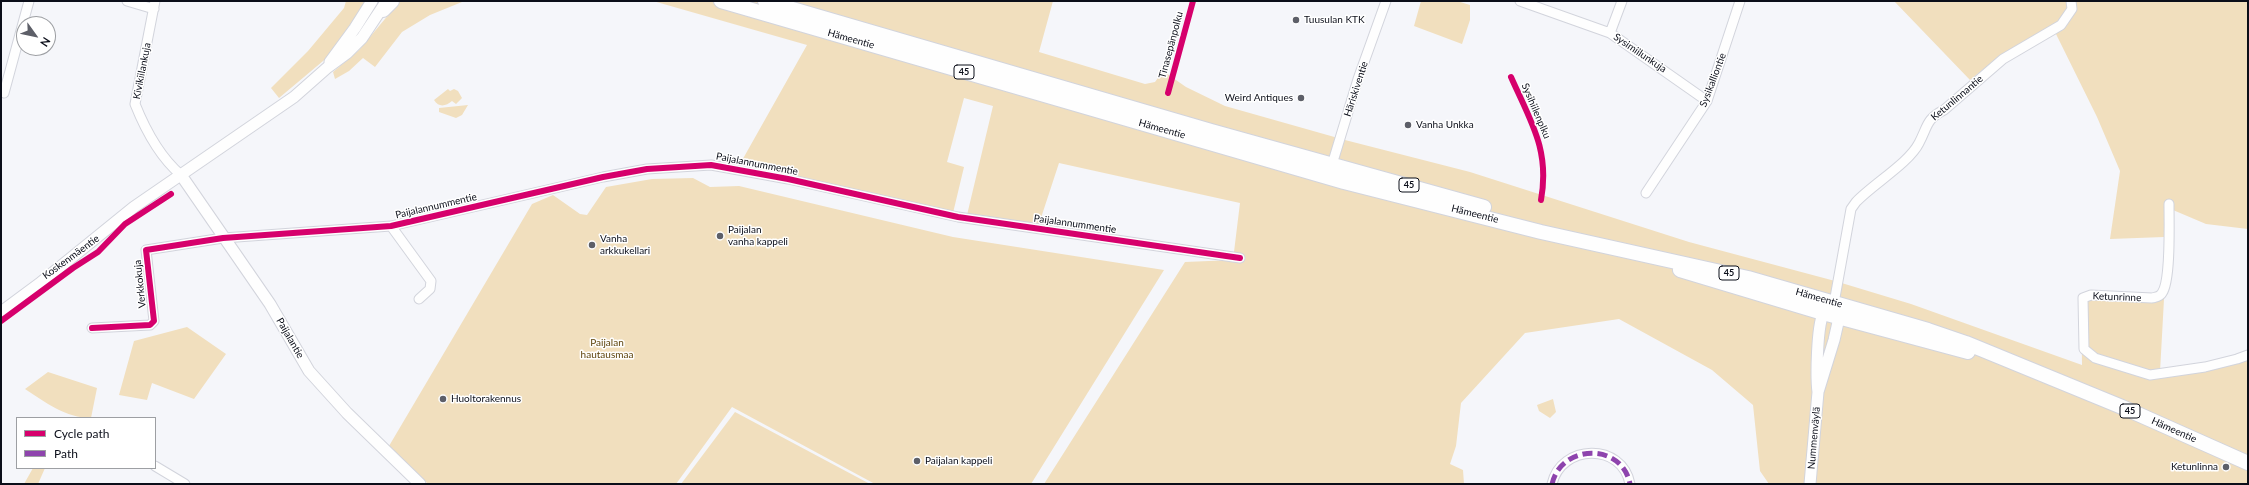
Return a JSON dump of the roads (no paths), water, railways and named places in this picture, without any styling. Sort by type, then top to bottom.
[{"type":"main road","name":"Hämeentie","points":[[721,1],[1328,177],[1541,232],[1607,245]]},
{"type":"main road","name":"Hämeentie","points":[[765,1],[1211,131],[1332,163],[1543,224],[1607,245],[1748,278],[1966,343],[2122,407],[2248,464]]},
{"type":"main road","name":"Hämeentie","points":[[1622,249],[1707,279],[1839,318],[1909,338],[2011,362]]},
{"type":"street","points":[[4,93],[29,1]]},
{"type":"street","points":[[127,1],[155,5]]},
{"type":"street","name":"Koskenmäentie","points":[[328,67],[372,1]]},
{"type":"street","name":"Häriskiventie","points":[[1328,177],[1358,79],[1386,1]]},
{"type":"street","name":"Sysimiilunkuja","points":[[1520,1],[1610,32],[1707,100]]},
{"type":"street","points":[[1610,32],[1622,1]]},
{"type":"street","name":"Sysikalliontie","points":[[1646,193],[1707,100],[1740,1]]},
{"type":"street","name":"Ketunlinnantie","points":[[1834,303],[1851,209],[1856,202],[1911,154],[1919,143],[1926,124],[1936,114],[1944,110],[2003,59],[2061,25],[2072,9],[2071,1]]},
{"type":"street","name":"Koskenmäentie","points":[[1,312],[40,284],[134,207],[294,97],[328,67],[347,54],[387,4]]},
{"type":"street","name":"Kivikiilankuja","points":[[155,5],[135,104],[140,117],[170,166],[181,175]]},
{"type":"street","name":"Paijalannummentie","points":[[223,238],[391,226],[603,176],[647,169],[711,165],[788,179],[958,217],[1240,258]]},
{"type":"street","name":"Paijalantie","points":[[181,175],[223,238],[270,304],[309,371],[347,413],[420,484]]},
{"type":"street","name":"Ketunrinne","points":[[2169,204],[2167,278],[2164,291],[2159,296],[2152,298],[2091,295],[2083,298],[2084,349],[2095,358],[2150,375],[2205,367],[2237,359],[2248,354]]},
{"type":"street","points":[[391,226],[431,281],[430,289],[419,299]]},
{"type":"street","name":"Verkkokuja","points":[[92,328],[150,324],[154,321],[146,250],[223,238]]},
{"type":"street","points":[[1823,313],[1834,303],[1839,318]]},
{"type":"street","name":"Nummenväylä","points":[[1810,484],[1818,392],[1819,337],[1823,313]]},
{"type":"street","name":"Nummenväylä","points":[[1818,392],[1833,346],[1839,318]]},
{"type":"street","points":[[1552,484],[1556,472],[1566,462],[1577,455],[1591,452],[1600,453],[1615,461],[1626,473],[1630,484]]},
{"type":"street","points":[[156,467],[185,484]]},
{"type":"place","name":"Tuusulan KTK","points":[[1296,20]]},
{"type":"place","name":"Weird Antiques","points":[[1301,98]]},
{"type":"place","name":"Vanha Unkka","points":[[1408,125]]},
{"type":"place","name":"Paijalan vanha kappeli","points":[[720,236]]},
{"type":"place","name":"Vanha arkkukellari","points":[[592,245]]},
{"type":"place","name":"Huoltorakennus","points":[[443,399]]},
{"type":"place","name":"Paijalan kappeli","points":[[917,461]]},
{"type":"place","name":"Ketunlinna","points":[[2226,467]]},
{"type":"park label","name":"Paijalan hautausmaa","points":[[607,348]]}]
